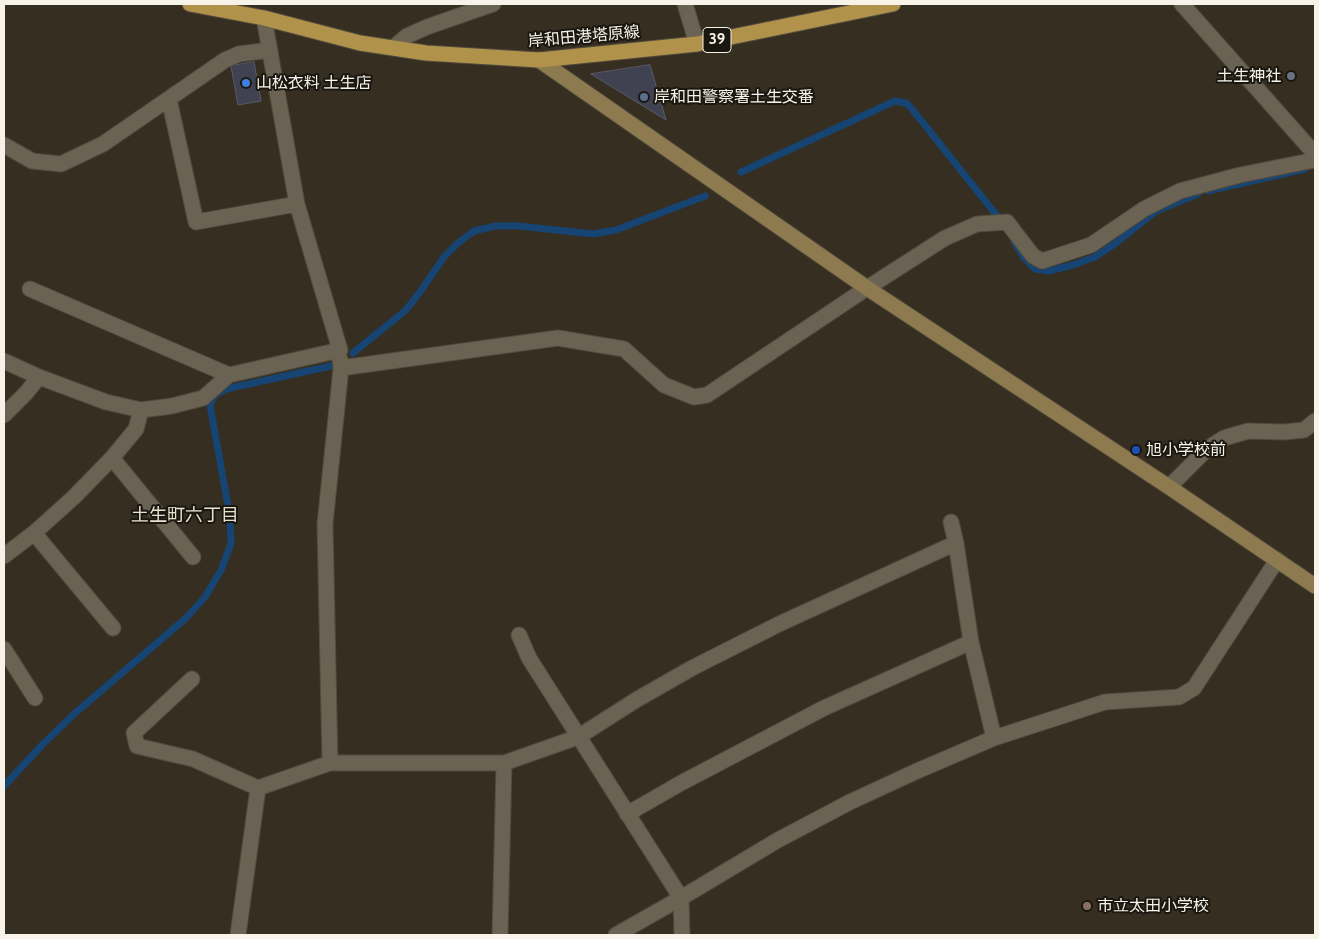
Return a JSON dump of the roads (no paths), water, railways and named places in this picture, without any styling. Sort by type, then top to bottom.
[{"type":"main road","name":"岸和田港塔原線","points":[[190,4],[264,18],[360,43],[426,53],[539,60],[697,44],[893,4]]},
{"type":"street","points":[[393,48],[408,36],[427,26],[493,4]]},
{"type":"street","points":[[686,4],[697,44]]},
{"type":"street","points":[[1182,4],[1315,154]]},
{"type":"street","points":[[264,18],[297,204],[340,350],[341,368],[325,524],[330,763]]},
{"type":"street","points":[[4,145],[32,161],[61,164],[103,144],[225,60],[239,54],[270,50]]},
{"type":"street","points":[[539,60],[866,288],[1169,487],[1315,586]]},
{"type":"street","points":[[169,99],[196,222],[297,204]]},
{"type":"street","points":[[341,368],[558,338],[624,349],[664,385],[694,397],[707,395],[866,288],[945,238],[977,224],[1007,222],[1033,256],[1042,262],[1091,245],[1144,209],[1180,191],[1240,175],[1315,160]]},
{"type":"street","points":[[30,289],[229,375]]},
{"type":"street","points":[[4,361],[106,402],[141,410],[172,406],[203,398],[229,375],[340,350]]},
{"type":"street","points":[[4,415],[26,393],[39,376]]},
{"type":"street","points":[[4,556],[34,533],[74,497],[112,458],[136,429],[141,410]]},
{"type":"street","points":[[1169,487],[1207,450],[1224,438],[1248,431],[1284,432],[1304,430],[1315,420]]},
{"type":"street","points":[[112,458],[193,557]]},
{"type":"street","points":[[951,522],[971,642],[994,738]]},
{"type":"street","points":[[34,533],[113,628]]},
{"type":"street","points":[[192,679],[134,733],[137,746],[193,760],[258,788],[330,763],[504,763],[578,737],[636,700],[701,664],[779,624],[956,543]]},
{"type":"street","points":[[616,935],[778,840],[850,802],[994,738],[1105,702],[1179,697],[1194,688],[1277,560]]},
{"type":"street","points":[[519,635],[529,658],[681,898],[682,935]]},
{"type":"street","points":[[627,814],[681,783],[824,708],[971,642]]},
{"type":"street","points":[[4,649],[35,698]]},
{"type":"street","points":[[500,935],[504,763]]},
{"type":"street","points":[[238,935],[258,788]]},
{"type":"waterway","points":[[741,172],[895,101],[906,103],[912,109],[998,217]]},
{"type":"waterway","points":[[1208,191],[1305,169]]},
{"type":"waterway","points":[[1014,242],[1024,258],[1035,269],[1049,271],[1073,265],[1095,257],[1156,211],[1198,194]]},
{"type":"waterway","points":[[353,353],[406,310],[444,257],[474,231],[495,226],[519,226],[593,234],[616,230],[705,196]]},
{"type":"waterway","points":[[4,786],[74,714],[186,618],[205,597],[221,570],[231,544],[230,517],[210,405],[214,396],[226,389],[331,366]]},
{"type":"place","name":"土生神社","points":[[1291,76]]},
{"type":"place","name":"山松衣料 土生店","points":[[246,83]]},
{"type":"place","name":"岸和田警察署土生交番","points":[[644,97]]},
{"type":"place","name":"旭小学校前","points":[[1136,450]]},
{"type":"place","name":"市立太田小学校","points":[[1087,906]]},
{"type":"district","name":"土生町六丁目","points":[[185,516]]}]
